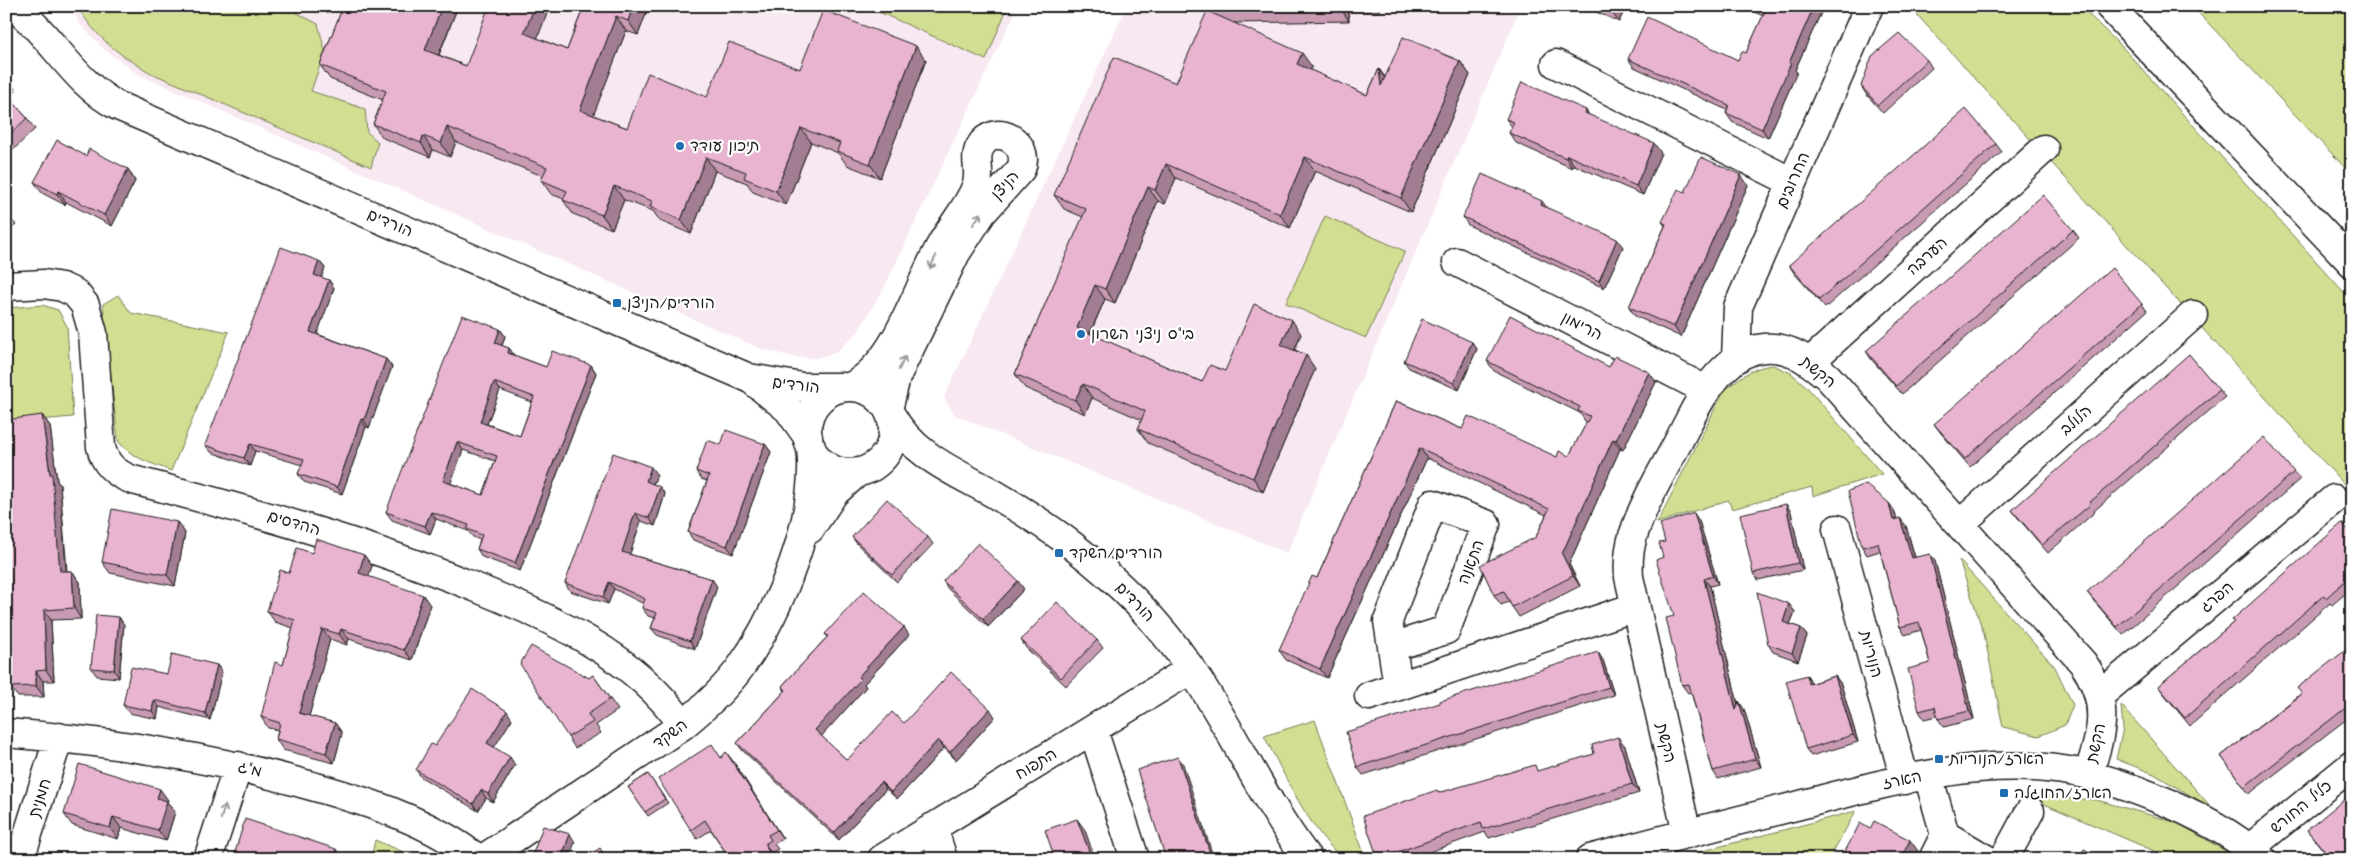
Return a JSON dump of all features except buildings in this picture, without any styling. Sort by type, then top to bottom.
[{"type":"street","name":"הורדים","points":[[12,6],[32,22],[50,41],[80,78],[94,91],[118,106],[749,378],[802,387],[846,387]]},
{"type":"street","name":"הורדים","points":[[40,6],[50,41]]},
{"type":"street","name":"החרובים","points":[[1736,359],[1738,308],[1869,6]]},
{"type":"street","points":[[2109,7],[2352,263]]},
{"type":"street","points":[[1556,64],[1792,182]]},
{"type":"street","name":"הניצן","points":[[846,387],[872,373],[889,351],[941,244],[974,190],[979,177],[976,159],[981,145],[996,135],[1013,139],[1023,154],[1021,168],[982,213],[956,253],[896,378],[890,413]]},
{"type":"street","name":"הערבה","points":[[1810,362],[2044,149]]},
{"type":"street","name":"הרימון","points":[[1457,262],[1706,390]]},
{"type":"street","name":"ההדסים","points":[[6,286],[44,284],[62,286],[75,293],[85,305],[93,333],[101,446],[107,462],[119,474],[133,480],[283,519],[357,542],[542,616],[592,643],[623,664],[656,692],[683,725]]},
{"type":"street","name":"הלולב","points":[[1960,524],[2194,315]]},
{"type":"street","name":"הקשת","points":[[1687,834],[1635,607],[1628,562],[1633,537],[1646,503],[1706,390],[1724,368],[1736,359],[1763,348],[1778,348],[1794,353],[1810,362],[1828,376],[2083,663],[2097,684],[2100,695],[2101,727],[2088,775]]},
{"type":"street","name":"הורדים","points":[[749,378],[782,403],[799,421],[810,442]]},
{"type":"street","points":[[846,387],[863,389],[875,394],[890,413],[893,428],[891,442],[885,454],[867,468],[845,472],[832,468],[821,460],[810,442],[810,417],[816,405],[830,392],[846,387]]},
{"type":"street","name":"הורדים","points":[[890,413],[901,432],[912,444],[953,472],[1045,526],[1099,567],[1148,614],[1191,669],[1260,788],[1308,859]]},
{"type":"street","name":"השקד","points":[[483,859],[683,725],[724,688],[752,650],[773,612],[796,552],[812,492],[814,472],[810,442]]},
{"type":"street","name":"הורדים","points":[[867,468],[908,463],[953,472]]},
{"type":"street","name":"השקד","points":[[796,552],[828,501],[841,486],[867,468]]},
{"type":"street","name":"הפרג","points":[[2100,695],[2334,498]]},
{"type":"street","name":"התאנה","points":[[1392,647],[1446,630],[1486,524],[1433,504],[1388,621],[1392,647],[1398,686]]},
{"type":"street","name":"הנוריות","points":[[1838,529],[1939,847]]},
{"type":"street","points":[[1369,696],[1635,607]]},
{"type":"street","name":"התפוח","points":[[882,859],[1191,669]]},
{"type":"street","points":[[1093,730],[1135,859]]},
{"type":"street","name":"מ\"ג","points":[[6,733],[59,737],[163,751],[238,766],[336,793],[385,810],[430,829],[478,859]]},
{"type":"street","name":"חמנית","points":[[20,859],[59,737]]},
{"type":"street","name":"כליל החורש","points":[[2256,854],[2352,765]]},
{"type":"street","points":[[208,859],[238,766]]},
{"type":"street","name":"הארז","points":[[1590,859],[1916,777],[1977,768],[2026,767],[2088,775],[2134,789],[2199,817],[2256,854]]},
{"type":"street","name":"הורדים","points":[[1260,788],[1288,859]]},
{"type":"street","points":[[2004,859],[2030,811]]},
{"type":"street","points":[[933,827],[943,859]]},
{"type":"street","points":[[1939,847],[1986,859]]},
{"type":"shaded area","points":[[71,6],[1018,6],[884,288],[858,332],[835,353],[816,358],[794,357],[761,349],[138,74],[105,50],[79,23]]},
{"type":"shaded area","points":[[1127,6],[1521,6],[1287,553],[955,415],[944,398]]},
{"type":"green space","points":[[77,6],[284,6],[318,24],[325,51],[311,91],[365,109],[367,132],[378,142],[371,167],[151,73],[109,45],[92,28]]},
{"type":"green space","points":[[870,6],[1008,6],[986,60],[870,8]]},
{"type":"green space","points":[[1909,6],[2080,6],[2124,49],[2352,301],[2352,493]]},
{"type":"green space","points":[[2192,6],[2352,6],[2352,175]]},
{"type":"green space","points":[[1325,216],[1405,251],[1366,338],[1286,303]]},
{"type":"green space","points":[[118,295],[131,313],[229,332],[171,471],[135,456],[118,441],[103,304]]},
{"type":"green space","points":[[42,305],[58,310],[67,326],[73,417],[6,423],[6,308]]},
{"type":"green space","points":[[1773,365],[1791,373],[1806,386],[1882,474],[1813,496],[1812,487],[1732,509],[1728,500],[1657,523],[1724,391],[1752,371]]},
{"type":"green space","points":[[1959,560],[2055,667],[2073,705],[2065,725],[2039,736],[2003,727],[1984,634]]},
{"type":"green space","points":[[2121,705],[2212,808],[2154,774],[2116,759],[2123,729]]},
{"type":"green space","points":[[1315,720],[1366,859],[1343,859],[1330,846],[1308,817],[1264,736]]},
{"type":"green space","points":[[2023,795],[2097,800],[2178,823],[2239,859],[2173,859]]},
{"type":"green space","points":[[1856,811],[1829,859],[1672,859]]},
{"type":"green space","points":[[375,840],[420,859],[371,859]]},
{"type":"place","name":"תיכון עודד","points":[[680,146]]},
{"type":"place","name":"הורדים/הניצן","points":[[617,303]]},
{"type":"place","name":"בי\"ס ניצני השרון","points":[[1081,334]]},
{"type":"place","name":"הורדים/השקד","points":[[1059,553]]},
{"type":"place","name":"הארז/הנוריות","points":[[1939,759]]},
{"type":"place","name":"הארז/החוגלה","points":[[2004,793]]}]
